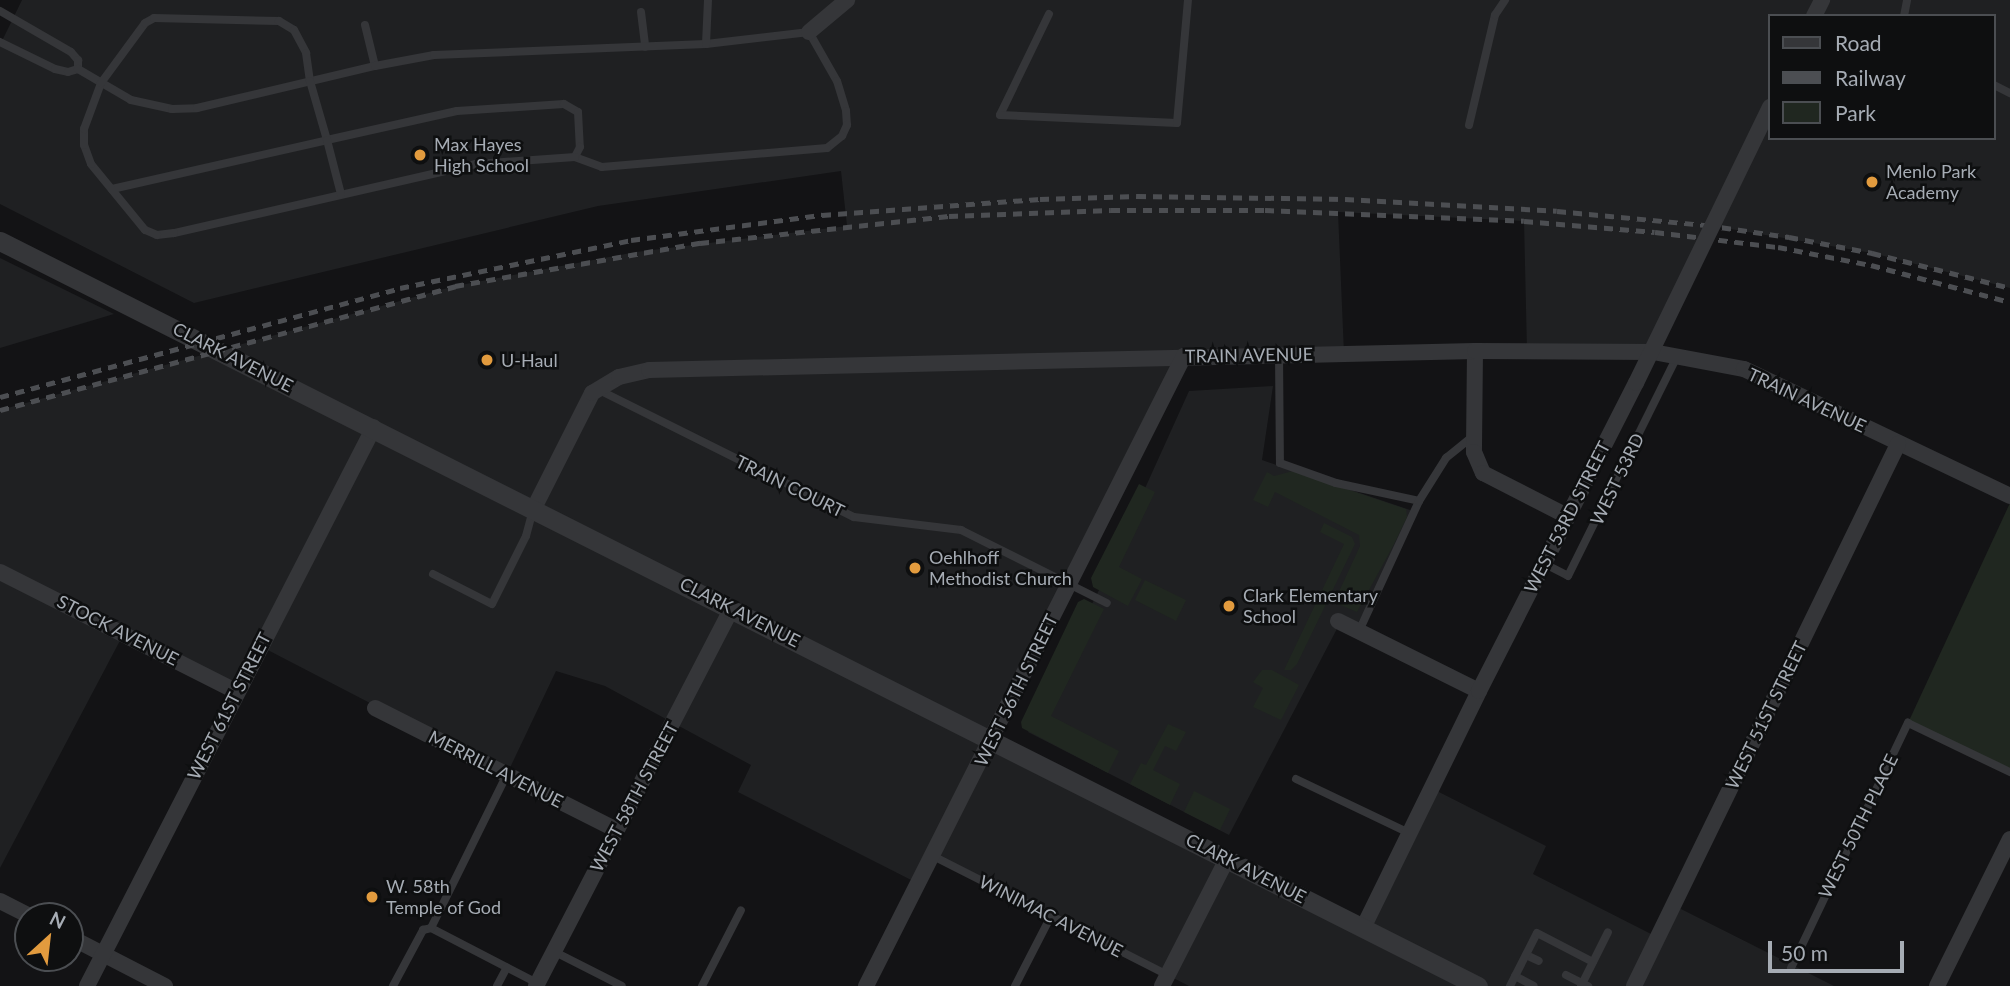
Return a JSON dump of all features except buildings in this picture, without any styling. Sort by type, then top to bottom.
[{"type":"street","points":[[809,32],[847,0]]},
{"type":"street","name":"WEST 53RD STREET","points":[[1363,928],[1543,563],[1636,383],[1769,109]]},
{"type":"street","name":"CLARK AVENUE","points":[[0,241],[993,740],[1466,983]]},
{"type":"street","points":[[1475,351],[1474,453],[1483,473],[1567,516]]},
{"type":"street","name":"TRAIN AVENUE","points":[[597,389],[619,377],[649,370],[1279,354],[1653,352],[1744,369],[2010,496]]},
{"type":"street","name":"WEST 56TH STREET","points":[[866,986],[993,740],[1068,583],[1184,356]]},
{"type":"street","points":[[534,508],[592,393],[597,389]]},
{"type":"street","name":"WEST 61ST STREET","points":[[87,986],[236,691],[374,428]]},
{"type":"street","name":"WEST 51ST STREET","points":[[1633,986],[1898,444]]},
{"type":"street","name":"STOCK AVENUE","points":[[1,575],[236,691]]},
{"type":"street","name":"WEST 58TH STREET","points":[[536,984],[732,608]]},
{"type":"street","points":[[1338,621],[1479,691]]},
{"type":"street","name":"MERRILL AVENUE","points":[[375,708],[617,830]]},
{"type":"street","points":[[1937,986],[2010,839]]},
{"type":"street","points":[[1165,981],[1227,859]]},
{"type":"street","points":[[84,944],[165,986]]},
{"type":"lane","points":[[706,44],[708,0]]},
{"type":"lane","points":[[1049,14],[1000,116],[1177,123],[1188,0]]},
{"type":"lane","points":[[1469,125],[1495,15],[1506,0]]},
{"type":"lane","points":[[0,11],[71,52],[78,60],[78,69]]},
{"type":"lane","points":[[641,12],[645,47]]},
{"type":"lane","points":[[0,42],[55,69],[68,72],[78,69],[101,83],[131,100],[172,109],[197,108],[310,81],[375,66],[434,55],[706,44],[809,32],[838,81],[846,111],[847,125],[836,144],[827,148],[602,167],[575,158],[476,164],[157,235],[145,230],[91,164],[84,145],[84,129],[101,83],[135,32],[154,18],[268,18],[293,30],[306,53],[310,81],[341,194]]},
{"type":"lane","points":[[365,25],[375,66]]},
{"type":"lane","points":[[112,190],[457,111],[564,104],[578,112],[580,147],[575,158]]},
{"type":"lane","points":[[1279,354],[1280,463],[1336,483],[1419,501]]},
{"type":"lane","name":"WEST 53RD","points":[[1543,563],[1568,576],[1677,356]]},
{"type":"lane","name":"TRAIN COURT","points":[[597,389],[854,517],[961,530],[1107,603]]},
{"type":"lane","points":[[1359,631],[1419,501],[1446,458],[1474,435]]},
{"type":"lane","points":[[433,574],[492,604],[526,536],[534,508]]},
{"type":"lane","name":"WEST 50TH PLACE","points":[[1791,968],[1908,723],[2010,772]]},
{"type":"lane","points":[[431,928],[507,774]]},
{"type":"lane","points":[[1296,779],[1409,833]]},
{"type":"lane","name":"WINIMAC AVENUE","points":[[933,856],[1051,916],[1165,981]]},
{"type":"lane","points":[[702,986],[741,910]]},
{"type":"lane","points":[[1015,986],[1051,916]]},
{"type":"lane","points":[[393,986],[423,930],[431,928],[536,984]]},
{"type":"lane","points":[[1566,975],[1584,985],[1608,932]]},
{"type":"lane","points":[[1510,986],[1537,933],[1593,962]]},
{"type":"lane","points":[[554,951],[622,986]]},
{"type":"lane","points":[[1526,955],[1539,961]]},
{"type":"lane","points":[[497,986],[507,967]]},
{"type":"lane","points":[[1515,976],[1534,986]]},
{"type":"shaded area","points":[[22,0],[2010,0],[2010,288],[1872,253],[1713,226],[1651,353],[1527,351],[1524,221],[1338,212],[1344,353],[1184,356],[993,739],[1363,928],[1431,788],[1546,846],[1533,874],[1657,937],[1673,905],[1834,986],[1189,986],[934,856],[919,884],[738,792],[751,765],[605,686],[556,671],[507,774],[260,646],[236,691],[124,633],[0,868],[0,410],[455,286],[636,252],[847,226],[841,171],[598,206],[194,303],[0,204],[0,45]]},
{"type":"shaded area","points":[[0,258],[114,314],[0,348]]},
{"type":"shaded area","name":"Clark Elementary School","points":[[1273,386],[1262,460],[1416,512],[1355,629],[1340,623],[1229,835],[1028,732],[1099,590],[1189,391]]},
{"type":"green space","points":[[1293,471],[1406,509],[1407,517],[1357,612],[1338,604],[1336,598],[1360,546],[1359,535],[1275,492],[1268,507],[1253,500],[1267,472],[1274,476]]},
{"type":"green space","points":[[1139,484],[1155,492],[1119,567],[1142,579],[1128,606],[1093,587],[1091,578]]},
{"type":"green space","points":[[2010,503],[2010,772],[1908,723]]},
{"type":"green space","points":[[1324,523],[1352,537],[1355,544],[1297,664],[1291,670],[1284,670],[1344,544],[1320,532]]},
{"type":"green space","points":[[1145,580],[1186,600],[1176,621],[1135,600]]},
{"type":"green space","points":[[1084,599],[1104,609],[1051,716],[1119,751],[1108,773],[1022,728],[1021,722],[1078,602]]},
{"type":"green space","points":[[1262,670],[1272,670],[1299,685],[1281,720],[1253,707],[1263,688],[1253,682]]},
{"type":"green space","points":[[1168,724],[1186,732],[1176,751],[1165,746],[1153,770],[1180,784],[1170,805],[1130,784],[1141,763],[1146,765]]},
{"type":"green space","points":[[1194,791],[1230,809],[1220,830],[1184,812]]},
{"type":"railway","points":[[0,397],[400,288],[631,240],[822,215],[1040,199],[1137,196],[1345,199],[1557,211],[1706,225],[1789,237],[1872,253],[2010,288]]},
{"type":"railway","points":[[0,410],[455,286],[700,243],[949,216],[1111,210],[1265,210],[1524,221],[1655,232],[1778,247],[1871,265],[2010,302]]},
{"type":"place","name":"Max Hayes High School","points":[[420,155]]},
{"type":"place","name":"Menlo Park Academy","points":[[1872,182]]},
{"type":"place","name":"U-Haul","points":[[487,360]]},
{"type":"place","name":"Oehlhoff Methodist Church","points":[[915,568]]},
{"type":"place","name":"Clark Elementary School","points":[[1229,606]]},
{"type":"place","name":"W. 58th Temple of God","points":[[372,897]]}]
